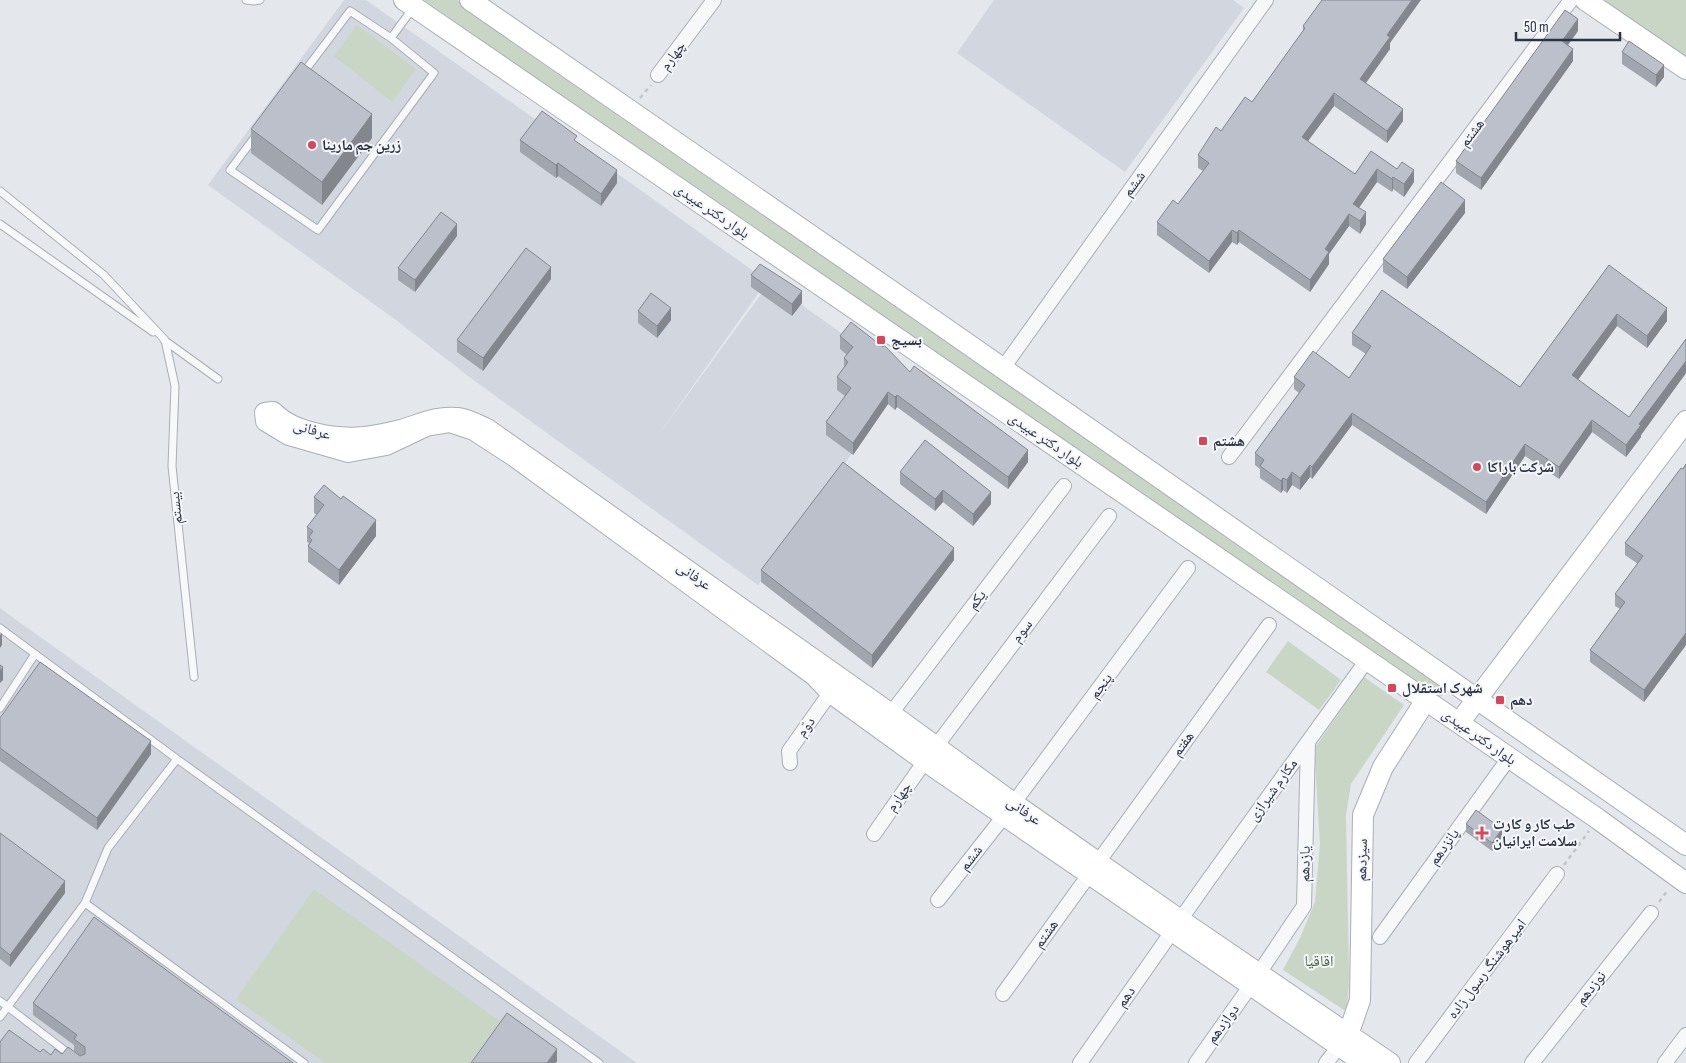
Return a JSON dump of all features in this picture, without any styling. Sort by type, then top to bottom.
[{"type":"main road","name":"بلوار دکتر عبیدی","points":[[470,0],[1003,368],[1686,845]]},
{"type":"main road","points":[[1585,0],[1686,69]]},
{"type":"main road","name":"بلوار دکتر عبیدی","points":[[409,3],[1426,700],[1598,819],[1682,880]]},
{"type":"main road","name":"عرفانی","points":[[835,686],[814,675],[514,456],[474,430],[450,422],[442,423],[426,426],[386,445],[348,452],[289,435],[266,421],[265,413],[273,412],[280,419],[298,429],[333,438],[366,438],[403,429],[430,419],[459,418],[486,428],[835,686],[1008,810],[1343,1041],[1390,1063]]},
{"type":"main road","points":[[1459,723],[1686,421]]},
{"type":"main road","name":"سیزدهم","points":[[1343,1041],[1360,1000],[1363,815],[1383,767],[1426,700]]},
{"type":"main road","name":"عرفانی","points":[[1343,1041],[1364,1063]]},
{"type":"street","name":"چهارم","points":[[658,76],[714,0]]},
{"type":"street","name":"ششم","points":[[1003,368],[1266,0]]},
{"type":"street","name":"هشتم","points":[[1229,458],[1571,0]]},
{"type":"street","name":"یکم","points":[[885,721],[1064,486]]},
{"type":"street","name":"سوم","points":[[930,754],[1109,516]]},
{"type":"street","name":"پنجم","points":[[1008,810],[1188,568]]},
{"type":"street","name":"هفتم","points":[[1093,868],[1269,625]]},
{"type":"street","name":"مکارم شیرازی","points":[[1176,926],[1367,660]]},
{"type":"street","name":"دوّم","points":[[790,763],[790,750],[835,686]]},
{"type":"street","name":"یازدهم","points":[[1255,980],[1304,906],[1308,742]]},
{"type":"street","name":"چهارم","points":[[874,834],[930,754]]},
{"type":"street","name":"پانزدهم","points":[[1380,936],[1509,758]]},
{"type":"street","name":"ششم","points":[[938,900],[1008,810]]},
{"type":"street","name":"هشتم","points":[[1003,994],[1093,868]]},
{"type":"street","name":"امیرهوشنگ رسول زاده","points":[[1416,1063],[1558,874]]},
{"type":"street","name":"نوزدهم","points":[[1532,1063],[1651,914]]},
{"type":"street","name":"دهم","points":[[1080,1063],[1176,926]]},
{"type":"street","name":"دوازدهم","points":[[1196,1063],[1255,980]]},
{"type":"street","points":[[1665,1063],[1686,1035]]},
{"type":"street","points":[[1326,1063],[1343,1041]]},
{"type":"lane","points":[[246,0],[260,0]]},
{"type":"lane","points":[[391,38],[409,3]]},
{"type":"lane","points":[[350,11],[391,38],[434,73],[318,230],[230,170],[350,11]]},
{"type":"lane","points":[[0,191],[104,275],[165,340]]},
{"type":"lane","points":[[0,224],[218,379]]},
{"type":"lane","name":"بیستم","points":[[165,340],[175,386],[172,466],[194,677]]},
{"type":"lane","points":[[0,628],[599,1063]]},
{"type":"lane","points":[[0,708],[35,654]]},
{"type":"lane","points":[[0,1017],[85,903],[108,848],[177,758]]},
{"type":"lane","points":[[85,903],[304,1063]]},
{"type":"lane","points":[[0,1001],[81,1063]]},
{"type":"path","name":"چهارم","points":[[631,111],[658,76]]},
{"type":"path","points":[[1558,874],[1598,819]]},
{"type":"path","points":[[1651,914],[1682,880]]},
{"type":"shaded area","points":[[344,0],[366,0],[535,119],[625,179],[767,281],[656,438],[770,282],[905,379],[758,585],[476,382],[392,317],[208,185]]},
{"type":"shaded area","points":[[994,0],[1233,0],[1244,8],[1125,172],[957,53]]},
{"type":"shaded area","points":[[0,608],[15,619],[637,1063],[0,1063]]},
{"type":"green space","points":[[424,0],[457,0],[977,360],[1446,690],[1443,695],[1438,698],[965,376]]},
{"type":"green space","points":[[1601,0],[1686,0],[1686,59]]},
{"type":"green space","points":[[357,25],[416,69],[392,102],[334,56]]},
{"type":"green space","points":[[1288,641],[1341,680],[1319,710],[1266,672]]},
{"type":"green space","name":"اقاقیا","points":[[1364,677],[1404,705],[1351,784],[1346,815],[1349,978],[1347,1012],[1283,970],[1300,938],[1315,902],[1320,844],[1315,762],[1316,746]]},
{"type":"green space","points":[[314,889],[500,1021],[470,1063],[325,1063],[236,999]]},
{"type":"building","points":[[1322,0],[1412,0],[1387,35],[1390,37],[1360,79],[1403,109],[1387,131],[1334,93],[1302,137],[1355,174],[1371,151],[1397,169],[1402,162],[1414,170],[1404,184],[1377,169],[1353,204],[1366,212],[1360,221],[1349,214],[1325,249],[1329,252],[1310,280],[1239,230],[1237,233],[1232,230],[1209,261],[1157,222],[1173,200],[1178,204],[1209,163],[1198,155],[1216,127],[1221,131],[1245,97],[1252,102],[1305,28],[1303,26]]},
{"type":"building","points":[[1565,10],[1578,19],[1562,41],[1573,49],[1481,178],[1456,161]]},
{"type":"building","points":[[1629,41],[1664,65],[1656,75],[1622,52]]},
{"type":"building","name":"زرین جم مارینا","points":[[301,62],[372,114],[322,182],[251,129]]},
{"type":"building","points":[[542,111],[577,136],[574,140],[617,170],[601,194],[558,163],[556,165],[520,140]]},
{"type":"building","points":[[1441,182],[1465,200],[1407,277],[1383,259]]},
{"type":"building","points":[[441,212],[457,224],[415,280],[398,268]]},
{"type":"building","points":[[526,248],[551,267],[483,358],[457,340]]},
{"type":"building","points":[[760,264],[802,291],[792,304],[751,275]]},
{"type":"building","points":[[1609,265],[1667,308],[1647,336],[1617,314],[1572,375],[1629,417],[1686,339],[1686,361],[1639,424],[1641,425],[1626,445],[1592,420],[1559,467],[1525,444],[1486,502],[1352,413],[1312,467],[1310,465],[1300,478],[1292,472],[1287,480],[1283,478],[1281,481],[1260,466],[1264,460],[1255,453],[1305,385],[1294,377],[1313,351],[1349,378],[1371,346],[1352,333],[1382,290],[1520,387]]},
{"type":"building","points":[[651,293],[671,308],[657,326],[638,311]]},
{"type":"building","points":[[851,322],[883,347],[884,345],[910,372],[914,366],[1028,450],[1008,477],[897,395],[895,397],[888,392],[853,443],[826,422],[851,388],[837,377],[848,362],[844,358],[853,347],[840,336]]},
{"type":"building","points":[[925,440],[991,492],[973,514],[943,490],[935,499],[900,472]]},
{"type":"building","points":[[843,462],[954,548],[872,655],[761,570]]},
{"type":"building","points":[[1686,464],[1686,633],[1644,690],[1590,650],[1625,602],[1615,594],[1643,556],[1625,543],[1681,468],[1683,469]]},
{"type":"building","points":[[324,485],[341,499],[343,496],[376,520],[339,570],[308,546],[312,540],[309,537],[313,531],[307,527],[324,505],[314,497]]},
{"type":"building","points":[[40,662],[151,741],[97,818],[0,748],[0,718]]},
{"type":"building","points":[[1476,810],[1502,829],[1492,843],[1466,824]]},
{"type":"building","points":[[0,833],[65,881],[10,955],[0,947]]},
{"type":"building","points":[[94,917],[293,1063],[0,1063],[0,1042],[9,1030],[40,1052],[43,1049],[51,1055],[55,1049],[62,1054],[68,1047],[80,1056],[85,1054],[85,1047],[74,1039],[77,1035],[33,1003]]},
{"type":"building","points":[[507,1013],[557,1049],[547,1063],[471,1063]]},
{"type":"place","name":"زرین جم مارینا","points":[[312,145]]},
{"type":"place","name":"بسیج","points":[[881,340]]},
{"type":"place","name":"هشتم","points":[[1203,441]]},
{"type":"place","name":"شرکت باراکا","points":[[1477,467]]},
{"type":"place","name":"شهرک استقلال","points":[[1392,688]]},
{"type":"place","name":"دهم","points":[[1500,700]]},
{"type":"place","name":"طب کار و کارت سلامت ایرانیان","points":[[1482,833]]}]
